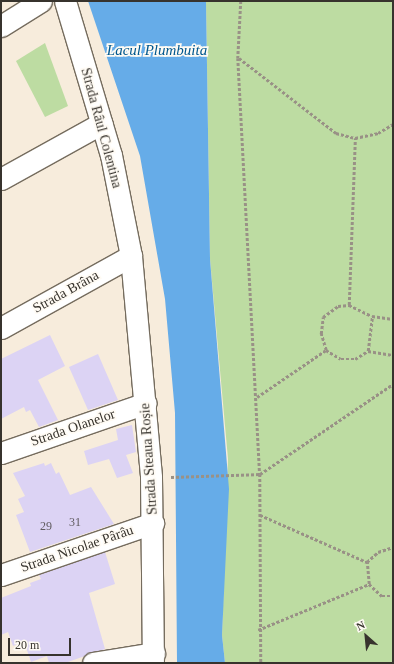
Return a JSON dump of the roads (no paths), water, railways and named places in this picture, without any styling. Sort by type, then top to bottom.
[{"type":"street","points":[[1,26],[41,1]]},
{"type":"street","name":"Strada Râul Colentina","points":[[65,1],[102,123],[131,256]]},
{"type":"street","points":[[1,179],[102,123]]},
{"type":"street","name":"Strada Brâna","points":[[1,328],[131,256]]},
{"type":"street","name":"Strada Steaua Roșie","points":[[131,256],[146,403],[153,523],[154,658]]},
{"type":"street","name":"Strada Olanelor","points":[[1,453],[146,403]]},
{"type":"street","name":"Strada Nicolae Pârâu","points":[[1,575],[153,523]]},
{"type":"street","points":[[94,663],[154,658]]},
{"type":"water","name":"Lacul Plumbuita","points":[[88,1],[206,1],[210,259],[229,489],[222,635],[225,663],[177,663],[175,413],[165,299],[140,156]]}]
